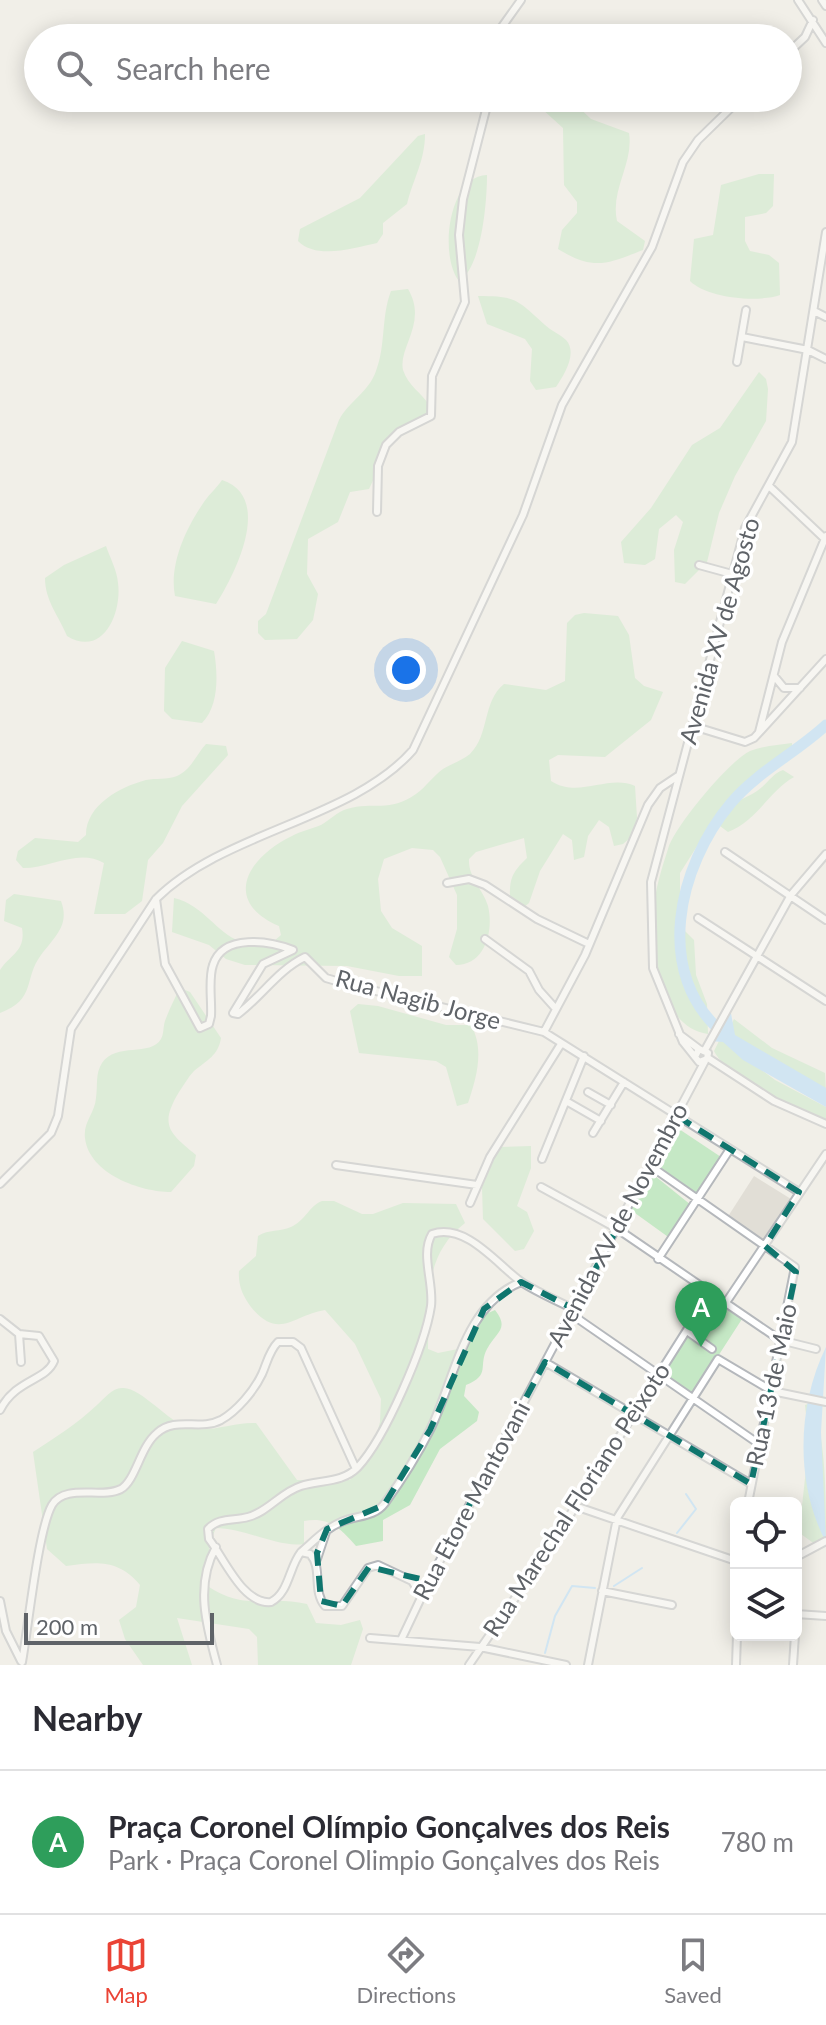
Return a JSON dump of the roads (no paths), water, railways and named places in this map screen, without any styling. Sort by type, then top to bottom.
[{"type":"street","points":[[504,24],[521,0]]},
{"type":"street","points":[[798,0],[824,40]]},
{"type":"street","points":[[822,0],[826,6]]},
{"type":"street","points":[[802,40],[813,20]]},
{"type":"street","points":[[805,37],[824,40]]},
{"type":"street","points":[[377,512],[381,455],[392,437],[431,416],[432,376],[463,311],[461,213],[466,178],[485,112]]},
{"type":"street","points":[[0,1184],[51,1133],[58,1116],[71,1029],[156,899],[169,887],[236,848],[326,808],[368,784],[403,761],[413,750],[523,515],[562,405],[652,247],[683,162],[698,140],[727,112]]},
{"type":"street","name":"Avenida XV de Agosto","points":[[695,1058],[679,1034],[653,968],[651,882],[745,528],[792,442],[824,262],[826,232]]},
{"type":"street","points":[[737,362],[746,310]]},
{"type":"street","points":[[814,311],[826,317]]},
{"type":"street","points":[[742,337],[808,350],[826,359]]},
{"type":"street","points":[[759,732],[799,594],[826,538],[769,486]]},
{"type":"street","points":[[699,565],[732,574]]},
{"type":"street","points":[[693,726],[745,742],[759,732],[826,659]]},
{"type":"street","points":[[774,676],[784,688],[801,688]]},
{"type":"street","points":[[679,775],[660,788],[648,805],[589,944],[544,1032],[799,1192]]},
{"type":"street","points":[[725,852],[826,920]]},
{"type":"street","name":"Avenida XV de Novembro","points":[[545,1362],[677,1116],[709,1041],[791,895],[826,854]]},
{"type":"street","points":[[447,883],[469,879],[485,885],[547,924],[589,944]]},
{"type":"street","points":[[156,899],[165,964],[200,1028],[209,1024],[211,1016],[212,966],[227,948],[247,943],[293,950],[305,957]]},
{"type":"street","points":[[698,918],[826,1001]]},
{"type":"street","points":[[485,939],[529,971],[539,990],[556,1009]]},
{"type":"street","name":"Rua Nagib Jorge","points":[[293,950],[263,964],[233,1013],[238,1014],[247,1008],[287,968],[305,957],[326,978],[544,1032]]},
{"type":"street","points":[[679,1034],[774,1101],[826,1124]]},
{"type":"street","points":[[470,1203],[490,1157],[561,1044]]},
{"type":"street","points":[[695,1058],[704,1054]]},
{"type":"street","points":[[542,1159],[584,1056]]},
{"type":"street","name":"Avenida XV de Novembro","points":[[691,1087],[695,1058]]},
{"type":"street","points":[[593,1133],[624,1082]]},
{"type":"street","points":[[588,1092],[611,1105]]},
{"type":"street","points":[[566,1101],[601,1121]]},
{"type":"street","points":[[658,1259],[730,1149]]},
{"type":"street","points":[[725,1304],[826,1154]]},
{"type":"street","points":[[336,1165],[477,1185]]},
{"type":"street","points":[[649,1165],[765,1246]]},
{"type":"street","points":[[541,1187],[616,1228],[709,1295],[780,1340],[816,1349]]},
{"type":"street","points":[[521,1282],[500,1291],[484,1309],[458,1359],[430,1430],[384,1505],[327,1529],[293,1562],[277,1599],[266,1603],[253,1599],[208,1533],[214,1524],[247,1518],[299,1487],[335,1480],[356,1469],[389,1415],[414,1360],[430,1308],[429,1238],[432,1234],[448,1232],[494,1255],[521,1282],[573,1312],[659,1377],[759,1444]]},
{"type":"street","name":"Rua 13 de Maio","points":[[749,1497],[795,1267],[765,1246]]},
{"type":"street","name":"Rua Marechal Floriano Peixoto","points":[[469,1665],[659,1377],[709,1295]]},
{"type":"street","points":[[0,1319],[19,1334],[39,1336],[54,1361],[45,1374],[20,1385],[0,1410]]},
{"type":"street","points":[[687,1331],[712,1349]]},
{"type":"street","points":[[19,1334],[21,1362]]},
{"type":"street","points":[[22,1664],[42,1543],[52,1505],[73,1494],[120,1489],[127,1484],[143,1448],[163,1428],[174,1424],[204,1425],[227,1416],[254,1386],[278,1342],[293,1342],[301,1348],[356,1469]]},
{"type":"street","points":[[588,1665],[617,1518],[719,1358],[772,1391],[826,1402]]},
{"type":"street","points":[[545,1362],[751,1484]]},
{"type":"street","name":"Rua Etore Mantovani","points":[[401,1640],[421,1595],[545,1362]]},
{"type":"street","points":[[575,1506],[730,1559]]},
{"type":"street","points":[[327,1529],[316,1563],[321,1601],[331,1608],[347,1601],[372,1566],[387,1567],[412,1581],[421,1595]]},
{"type":"street","points":[[802,1554],[826,1541]]},
{"type":"street","points":[[216,1547],[206,1564],[202,1596],[217,1665]]},
{"type":"street","points":[[301,1552],[310,1554],[316,1563]]},
{"type":"street","points":[[412,1581],[429,1581]]},
{"type":"street","points":[[602,1591],[672,1605]]},
{"type":"street","points":[[0,1601],[6,1631],[22,1664]]},
{"type":"street","points":[[802,1615],[826,1616]]},
{"type":"street","points":[[370,1638],[480,1647],[566,1665]]},
{"type":"street","points":[[736,1665],[737,1641]]},
{"type":"street","points":[[793,1665],[795,1641]]},
{"type":"water","points":[[730,1008],[735,1035],[826,1088],[826,1107],[743,1060],[723,1042],[709,1041]]},
{"type":"water","points":[[826,1347],[821,1432],[826,1542],[809,1495],[804,1445],[809,1394]]},
{"type":"waterway","points":[[724,1034],[701,1009],[687,981],[681,951],[681,920],[697,857],[713,829],[741,792],[826,725]]},
{"type":"waterway","points":[[677,1533],[696,1509],[686,1494]]},
{"type":"waterway","points":[[614,1586],[642,1568]]},
{"type":"waterway","points":[[545,1653],[555,1616],[572,1586],[595,1588]]},
{"type":"place","name":"Praça Coronel Olímpio Gonçalves dos Reis","points":[[701,1347]]}]
